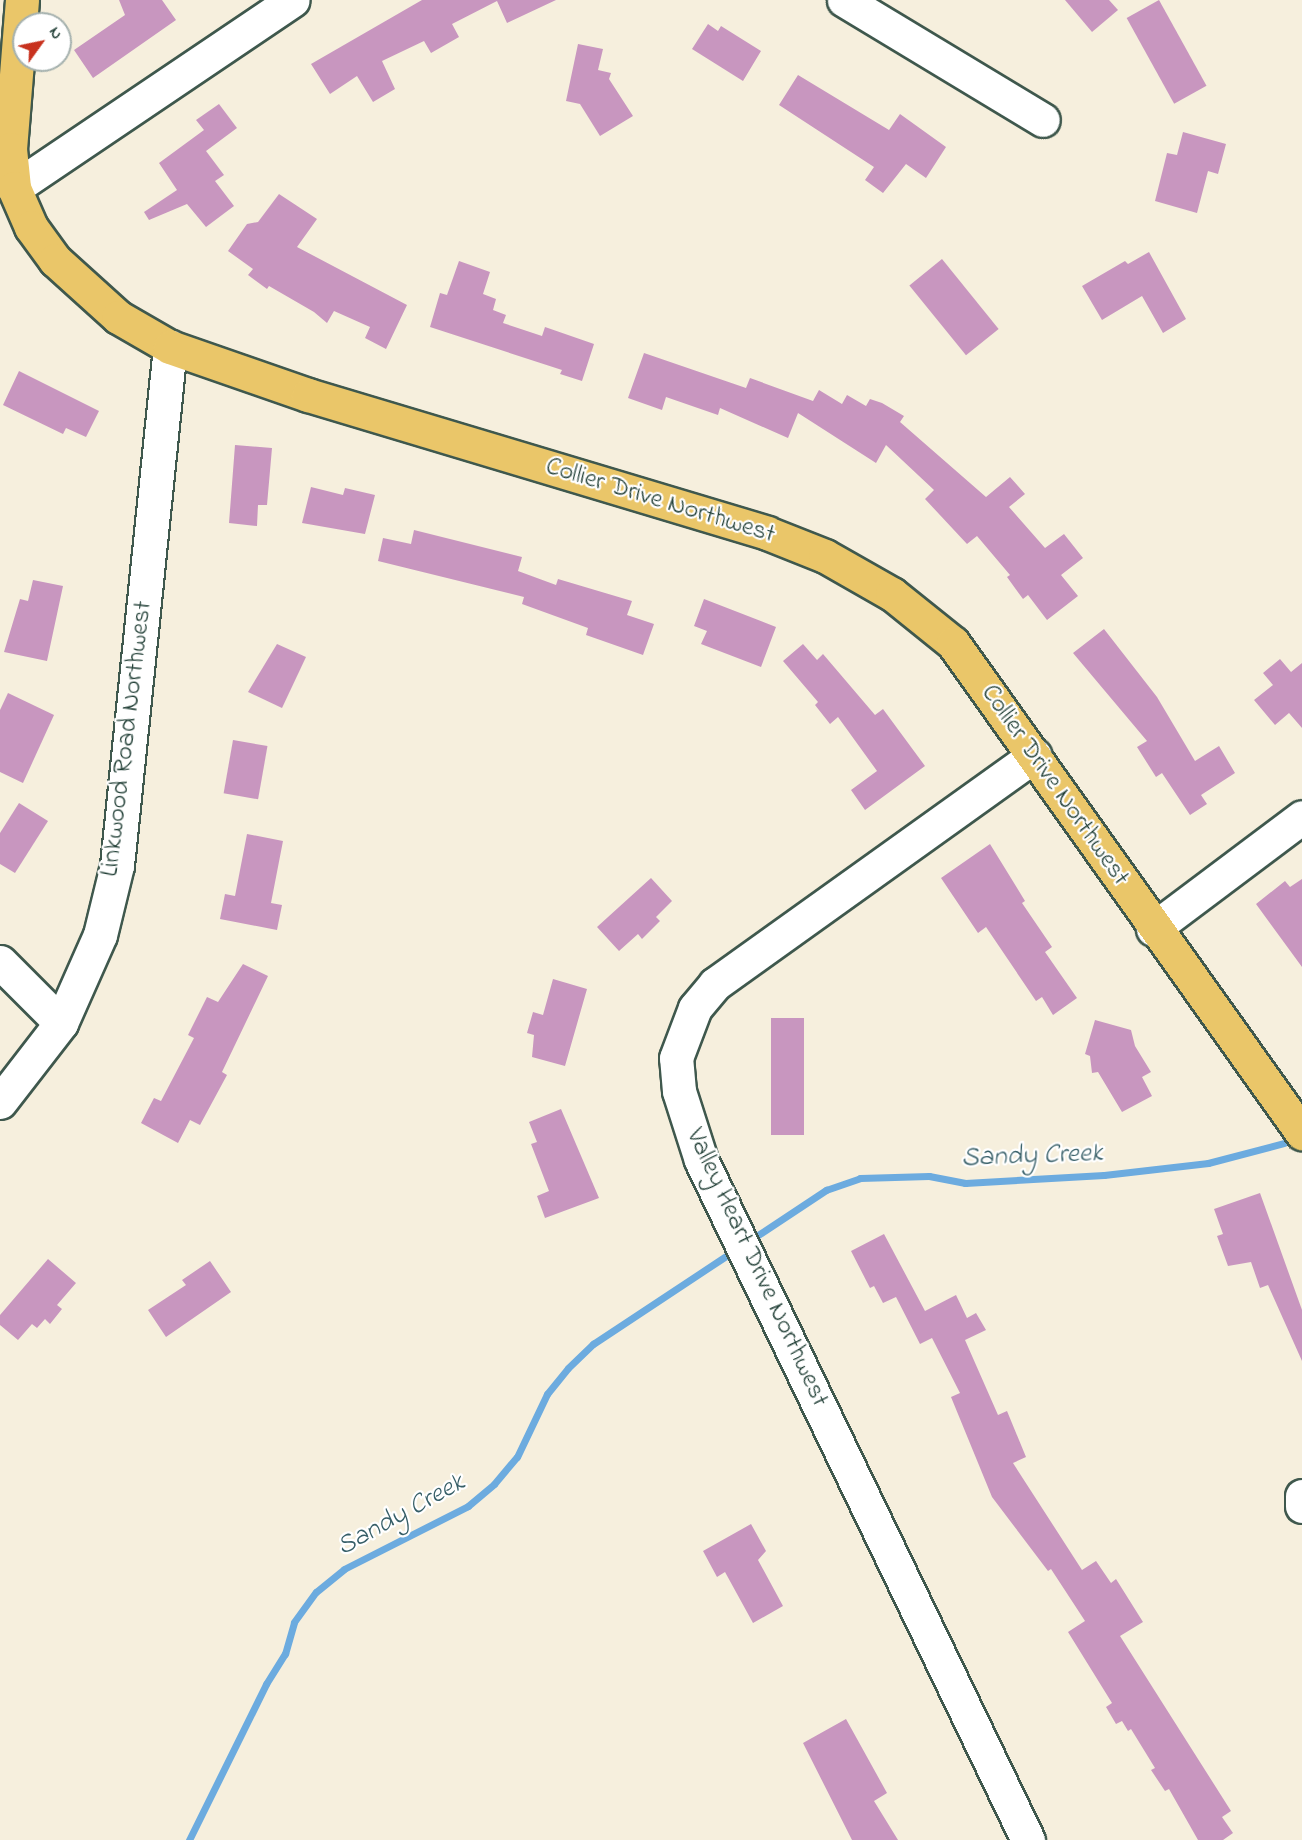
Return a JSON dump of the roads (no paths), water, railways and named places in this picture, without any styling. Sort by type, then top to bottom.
[{"type":"main road","name":"Collier Drive Northwest","points":[[22,0],[10,149],[14,188],[31,227],[55,260],[118,317],[170,347],[308,395],[766,533],[825,556],[892,594],[953,643],[1035,755],[1153,929],[1302,1133]]},
{"type":"street","points":[[14,188],[292,0]]},
{"type":"street","points":[[844,0],[1043,120]]},
{"type":"street","name":"Linkwood Road Northwest","points":[[0,1102],[61,1023],[100,935],[117,865],[170,347]]},
{"type":"street","name":"Valley Heart Drive Northwest","points":[[1028,1840],[700,1160],[679,1091],[676,1058],[695,1008],[715,984],[1035,755]]},
{"type":"street","points":[[1153,929],[1302,817]]},
{"type":"street","points":[[0,962],[61,1023]]},
{"type":"street","points":[[1302,1496],[1302,1506]]},
{"type":"waterway","name":"Sandy Creek","points":[[758,1235],[826,1190],[860,1178],[929,1176],[965,1183],[1104,1175],[1208,1163],[1284,1143]]},
{"type":"waterway","name":"Sandy Creek","points":[[189,1840],[266,1684],[285,1654],[294,1622],[316,1592],[344,1569],[468,1506],[494,1484],[517,1457],[547,1394],[568,1368],[593,1344],[726,1256]]}]
